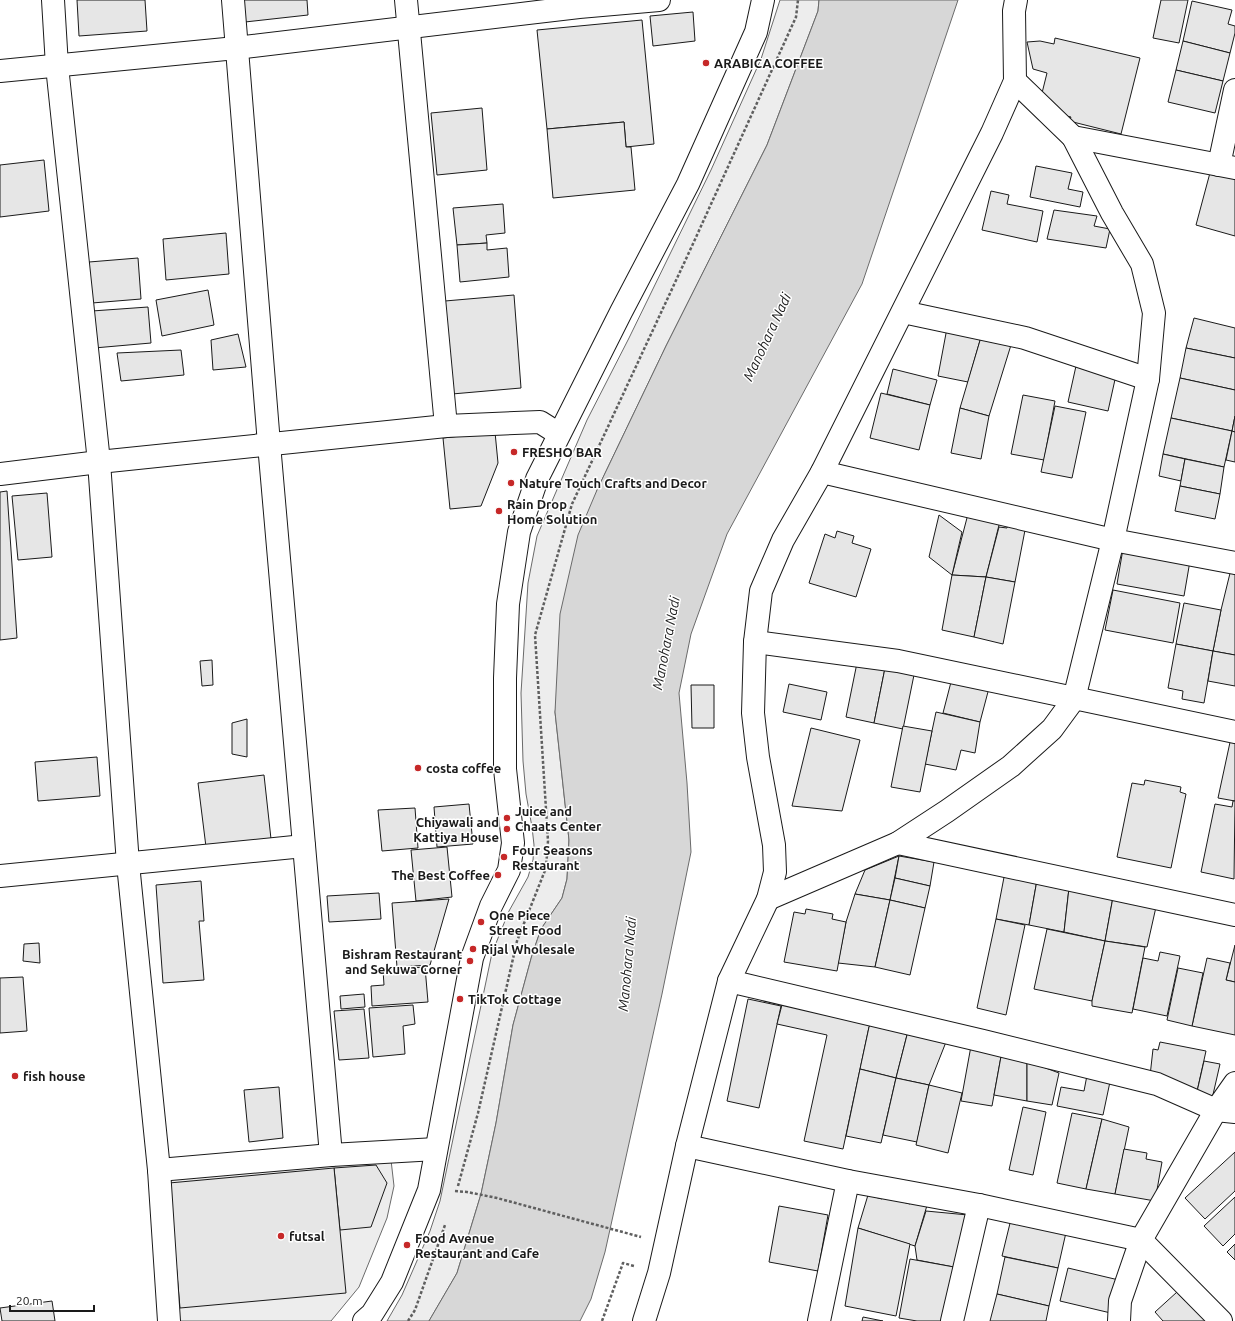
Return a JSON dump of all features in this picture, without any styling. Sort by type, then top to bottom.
[{"type":"street","points":[[52,0],[57,66],[99,462],[128,864],[159,1170],[169,1321]]},
{"type":"street","points":[[233,0],[269,444],[331,1155]]},
{"type":"street","points":[[406,0],[446,426]]},
{"type":"street","points":[[0,70],[57,66],[236,48],[578,4],[659,0]]},
{"type":"street","points":[[364,1321],[372,1314],[392,1282],[429,1190],[472,958],[491,906],[508,870],[511,856],[513,843],[505,761],[505,678],[508,604],[519,532],[537,479],[688,184],[756,32],[763,0]]},
{"type":"street","points":[[644,1321],[659,1273],[687,1146],[729,982],[768,899],[775,872],[774,845],[758,757],[753,713],[755,642],[761,591],[783,540],[822,472],[992,134],[1015,80],[1014,11],[1016,0]]},
{"type":"street","points":[[768,899],[898,843],[947,811],[1011,766],[1052,729],[1074,699],[1113,540],[1148,379],[1154,313],[1142,264],[1112,213],[1073,138],[1015,80]]},
{"type":"street","points":[[1073,138],[1227,166],[1235,90]]},
{"type":"street","points":[[902,312],[1025,338],[1148,379]]},
{"type":"street","points":[[0,474],[99,462],[446,426],[540,422],[559,434]]},
{"type":"street","points":[[822,472],[1113,540],[1235,563]]},
{"type":"street","points":[[755,642],[898,661],[1235,732]]},
{"type":"street","points":[[898,843],[1235,915]]},
{"type":"street","points":[[0,876],[304,846]]},
{"type":"street","points":[[729,982],[1157,1084],[1226,1111]]},
{"type":"street","points":[[1119,1321],[1120,1301],[1141,1240],[1226,1111],[1235,1083]]},
{"type":"street","points":[[687,1146],[848,1181],[979,1205],[1141,1240],[1221,1321]]},
{"type":"street","points":[[159,1170],[331,1155],[436,1149]]},
{"type":"street","points":[[819,1321],[848,1181]]},
{"type":"street","points":[[952,1321],[979,1205]]},
{"type":"path","points":[[454,1198],[478,1113],[517,941],[546,868],[548,841],[535,634],[572,504],[793,24],[796,16],[798,0]]},
{"type":"path","points":[[468,1192],[616,1230]]},
{"type":"path","points":[[408,1321],[415,1310],[446,1221]]},
{"type":"path","points":[[602,1321],[623,1263],[659,1273]]},
{"type":"shaded area","points":[[780,0],[819,0],[818,11],[767,145],[666,346],[597,490],[555,712],[569,840],[567,879],[562,898],[541,929],[532,955],[513,1025],[496,1123],[481,1194],[457,1273],[429,1321],[387,1321],[402,1295],[430,1231],[440,1201],[492,953],[509,911],[528,877],[533,860],[534,845],[526,794],[523,761],[521,693],[528,583],[537,536],[587,420],[711,170],[761,59]]},
{"type":"shaded area","points":[[391,1160],[394,1186],[387,1218],[359,1287],[331,1321],[178,1321],[170,1178]]},
{"type":"water","name":"Manohara Nadi","points":[[819,0],[958,0],[862,284],[727,534],[691,634],[679,693],[687,783],[691,852],[662,994],[605,1252],[591,1299],[580,1321],[429,1321],[457,1273],[481,1194],[496,1123],[513,1025],[532,955],[541,929],[562,898],[567,879],[569,840],[555,712],[560,614],[578,535],[597,490],[666,346],[767,145],[818,11]]},
{"type":"building","points":[[77,0],[145,0],[147,31],[79,36]]},
{"type":"building","points":[[242,0],[307,0],[308,15],[245,22]]},
{"type":"building","points":[[1161,0],[1188,0],[1179,43],[1153,38]]},
{"type":"building","points":[[1192,1],[1232,10],[1228,24],[1235,26],[1235,33],[1230,53],[1183,41]]},
{"type":"building","points":[[693,12],[695,41],[653,46],[650,16]]},
{"type":"building","points":[[642,20],[654,144],[626,147],[624,122],[547,129],[537,30]]},
{"type":"building","points":[[1055,38],[1140,58],[1121,134],[1069,121],[1071,117],[1053,113],[1042,93],[1047,73],[1033,69],[1027,42],[1040,41],[1054,44]]},
{"type":"building","points":[[1183,41],[1230,53],[1223,81],[1176,70]]},
{"type":"building","points":[[1176,70],[1223,81],[1215,113],[1168,102]]},
{"type":"building","points":[[482,108],[487,170],[437,175],[431,113]]},
{"type":"building","points":[[624,122],[626,147],[631,147],[635,190],[553,198],[547,129]]},
{"type":"building","points":[[44,160],[49,211],[0,217],[0,165]]},
{"type":"building","points":[[1036,166],[1072,173],[1068,189],[1083,192],[1080,207],[1030,197]]},
{"type":"building","points":[[1211,169],[1235,176],[1235,236],[1196,225]]},
{"type":"building","points":[[991,191],[1009,195],[1007,204],[1043,211],[1037,242],[982,230]]},
{"type":"building","points":[[503,204],[505,233],[486,235],[487,243],[457,245],[453,208]]},
{"type":"building","points":[[1054,210],[1097,216],[1094,226],[1110,229],[1106,248],[1047,239]]},
{"type":"building","points":[[226,233],[229,274],[166,280],[163,239]]},
{"type":"building","points":[[487,243],[487,250],[507,248],[509,277],[460,282],[457,245]]},
{"type":"building","points":[[138,258],[141,299],[92,303],[89,262]]},
{"type":"building","points":[[208,290],[214,325],[162,336],[156,300]]},
{"type":"building","points":[[514,295],[521,388],[452,394],[445,301]]},
{"type":"building","points":[[148,307],[151,343],[94,348],[92,311]]},
{"type":"building","points":[[1194,318],[1235,328],[1235,358],[1186,348]]},
{"type":"building","points":[[947,328],[981,337],[968,382],[938,376]]},
{"type":"building","points":[[238,334],[246,367],[213,370],[211,340]]},
{"type":"building","points":[[981,337],[1011,345],[989,416],[960,408]]},
{"type":"building","points":[[1186,348],[1235,358],[1235,390],[1180,378]]},
{"type":"building","points":[[181,350],[184,375],[121,381],[117,353]]},
{"type":"building","points":[[1076,366],[1116,375],[1108,411],[1068,402]]},
{"type":"building","points":[[893,369],[937,380],[930,405],[887,394]]},
{"type":"building","points":[[1180,378],[1235,390],[1235,416],[1232,431],[1171,418]]},
{"type":"building","points":[[881,393],[930,405],[919,450],[870,438]]},
{"type":"building","points":[[1023,395],[1055,401],[1044,460],[1011,454]]},
{"type":"building","points":[[1055,406],[1086,412],[1072,478],[1041,472]]},
{"type":"building","points":[[960,408],[989,416],[981,459],[951,453]]},
{"type":"building","points":[[1235,416],[1235,432],[1232,431]]},
{"type":"building","points":[[1171,418],[1232,431],[1224,467],[1163,454]]},
{"type":"building","points":[[1232,431],[1235,432],[1235,462],[1226,460]]},
{"type":"building","points":[[495,432],[498,463],[481,506],[450,509],[443,438]]},
{"type":"building","points":[[1163,454],[1185,459],[1181,481],[1159,476]]},
{"type":"building","points":[[1185,459],[1224,467],[1220,494],[1180,486]]},
{"type":"building","points":[[1180,486],[1220,494],[1215,519],[1175,511]]},
{"type":"building","points":[[7,491],[17,638],[0,640],[0,492]]},
{"type":"building","points":[[47,493],[52,557],[18,560],[12,496]]},
{"type":"building","points":[[968,514],[1000,521],[986,577],[952,575]]},
{"type":"building","points":[[939,515],[962,532],[952,575],[929,557]]},
{"type":"building","points":[[1009,521],[1026,525],[1015,582],[986,577],[999,527],[1007,528]]},
{"type":"building","points":[[837,531],[854,536],[852,543],[871,549],[856,597],[809,583],[825,534],[835,538]]},
{"type":"building","points":[[1124,543],[1191,555],[1184,596],[1117,584]]},
{"type":"building","points":[[1232,565],[1235,566],[1235,655],[1213,651]]},
{"type":"building","points":[[952,575],[986,577],[974,637],[942,630]]},
{"type":"building","points":[[986,577],[1015,582],[1003,644],[974,637]]},
{"type":"building","points":[[1113,590],[1180,603],[1173,643],[1105,630]]},
{"type":"building","points":[[1184,603],[1221,610],[1213,651],[1176,644]]},
{"type":"building","points":[[1176,644],[1213,651],[1204,703],[1182,699],[1183,691],[1168,688]]},
{"type":"building","points":[[1213,651],[1235,655],[1235,686],[1208,681]]},
{"type":"building","points":[[858,658],[886,663],[874,723],[846,717]]},
{"type":"building","points":[[212,660],[213,685],[202,686],[200,661]]},
{"type":"building","points":[[886,663],[915,670],[903,729],[874,723]]},
{"type":"building","points":[[951,682],[989,688],[980,722],[943,713]]},
{"type":"building","points":[[789,684],[827,692],[821,720],[783,712]]},
{"type":"building","points":[[691,685],[714,685],[714,728],[692,728]]},
{"type":"building","points":[[936,712],[980,722],[975,753],[961,750],[956,770],[925,764]]},
{"type":"building","points":[[247,719],[247,757],[232,754],[232,723]]},
{"type":"building","points":[[903,726],[932,731],[920,792],[891,787]]},
{"type":"building","points":[[811,728],[860,740],[842,811],[792,806]]},
{"type":"building","points":[[1232,733],[1235,733],[1235,801],[1218,798]]},
{"type":"building","points":[[97,757],[100,796],[38,801],[35,762]]},
{"type":"building","points":[[264,775],[271,839],[206,847],[198,783]]},
{"type":"building","points":[[1145,780],[1181,787],[1180,792],[1186,794],[1171,868],[1117,857],[1132,783],[1144,785]]},
{"type":"building","points":[[1233,801],[1235,801],[1234,879],[1201,872],[1215,804],[1232,807]]},
{"type":"building","points":[[469,804],[473,844],[437,847],[434,807]]},
{"type":"building","points":[[415,808],[418,848],[382,851],[378,810]]},
{"type":"building","points":[[447,847],[452,897],[416,901],[411,850]]},
{"type":"building","points":[[899,856],[890,900],[855,894],[865,870]]},
{"type":"building","points":[[899,856],[934,862],[930,886],[895,878]]},
{"type":"building","points":[[1005,872],[1037,880],[1029,925],[996,919]]},
{"type":"building","points":[[895,878],[930,886],[925,908],[890,900]]},
{"type":"building","points":[[1037,880],[1069,888],[1064,932],[1029,925]]},
{"type":"building","points":[[201,881],[204,921],[199,921],[204,980],[163,983],[156,885]]},
{"type":"building","points":[[1069,888],[1113,897],[1105,941],[1064,932]]},
{"type":"building","points":[[379,893],[381,919],[329,922],[327,896]]},
{"type":"building","points":[[855,894],[890,900],[875,967],[838,963],[846,922]]},
{"type":"building","points":[[1113,897],[1156,907],[1147,947],[1105,941]]},
{"type":"building","points":[[449,899],[430,965],[397,967],[392,903]]},
{"type":"building","points":[[890,900],[925,908],[910,975],[875,967]]},
{"type":"building","points":[[806,909],[833,914],[832,919],[846,922],[837,971],[784,962],[794,912],[805,914]]},
{"type":"building","points":[[996,919],[1025,925],[1006,1015],[977,1008]]},
{"type":"building","points":[[1047,929],[1105,941],[1092,1001],[1034,989]]},
{"type":"building","points":[[1105,941],[1145,947],[1132,1013],[1092,1006]]},
{"type":"building","points":[[39,943],[40,963],[23,961],[24,944]]},
{"type":"building","points":[[1235,945],[1235,982],[1226,980]]},
{"type":"building","points":[[1160,952],[1180,956],[1167,1016],[1133,1009],[1143,958],[1158,961]]},
{"type":"building","points":[[1207,958],[1230,963],[1226,980],[1235,982],[1235,1035],[1192,1026]]},
{"type":"building","points":[[425,967],[428,1002],[372,1006],[371,986],[384,985],[383,970]]},
{"type":"building","points":[[1178,968],[1203,973],[1192,1026],[1167,1020]]},
{"type":"building","points":[[23,977],[27,1031],[0,1033],[0,978]]},
{"type":"building","points":[[364,994],[365,1007],[341,1009],[340,996]]},
{"type":"building","points":[[748,999],[781,1006],[759,1108],[727,1101]]},
{"type":"building","points":[[783,1001],[872,1022],[869,1027],[843,1149],[804,1141],[827,1035],[777,1024]]},
{"type":"building","points":[[413,1005],[415,1024],[403,1026],[405,1054],[373,1057],[369,1008]]},
{"type":"building","points":[[364,1009],[369,1058],[339,1060],[334,1011]]},
{"type":"building","points":[[872,1022],[908,1031],[896,1078],[860,1069],[869,1027]]},
{"type":"building","points":[[908,1031],[946,1042],[929,1085],[896,1078]]},
{"type":"building","points":[[1160,1042],[1206,1051],[1196,1096],[1150,1076],[1153,1049],[1158,1050]]},
{"type":"building","points":[[971,1046],[1002,1051],[992,1106],[961,1101]]},
{"type":"building","points":[[1002,1051],[1027,1061],[1027,1101],[994,1095]]},
{"type":"building","points":[[1027,1061],[1059,1073],[1052,1105],[1027,1101]]},
{"type":"building","points":[[1204,1061],[1220,1064],[1212,1099],[1196,1096]]},
{"type":"building","points":[[860,1069],[896,1078],[881,1143],[846,1136]]},
{"type":"building","points":[[1088,1070],[1111,1077],[1103,1115],[1057,1106],[1061,1087],[1084,1091]]},
{"type":"building","points":[[896,1078],[929,1085],[917,1142],[883,1135]]},
{"type":"building","points":[[929,1085],[962,1093],[948,1153],[916,1145]]},
{"type":"building","points":[[279,1087],[283,1138],[249,1142],[244,1090]]},
{"type":"building","points":[[1023,1107],[1046,1112],[1033,1175],[1009,1170]]},
{"type":"building","points":[[1072,1113],[1102,1119],[1086,1189],[1057,1183]]},
{"type":"building","points":[[1102,1119],[1129,1127],[1115,1194],[1086,1189]]},
{"type":"building","points":[[1124,1149],[1147,1153],[1146,1159],[1162,1162],[1155,1201],[1115,1194]]},
{"type":"building","points":[[1235,1152],[1235,1191],[1205,1219],[1185,1198]]},
{"type":"building","points":[[376,1165],[387,1183],[371,1227],[340,1230],[334,1168]]},
{"type":"building","points":[[334,1168],[346,1293],[180,1308],[169,1183]]},
{"type":"building","points":[[868,1195],[882,1199],[883,1196],[910,1204],[912,1198],[928,1202],[915,1246],[858,1228]]},
{"type":"building","points":[[1235,1197],[1235,1234],[1223,1246],[1204,1226]]},
{"type":"building","points":[[779,1206],[828,1215],[818,1271],[769,1262]]},
{"type":"building","points":[[926,1211],[968,1215],[959,1268],[917,1260],[915,1246]]},
{"type":"building","points":[[1012,1215],[1067,1228],[1058,1268],[1002,1256]]},
{"type":"building","points":[[858,1228],[910,1244],[896,1316],[845,1306]]},
{"type":"building","points":[[1235,1244],[1235,1260],[1227,1252]]},
{"type":"building","points":[[1005,1257],[1058,1268],[1049,1306],[997,1294]]},
{"type":"building","points":[[910,1259],[954,1267],[945,1321],[917,1321],[899,1318]]},
{"type":"building","points":[[1068,1268],[1123,1281],[1115,1314],[1060,1301]]},
{"type":"building","points":[[1177,1292],[1185,1301],[1188,1298],[1209,1321],[1163,1321],[1155,1312]]},
{"type":"building","points":[[997,1294],[1049,1306],[1046,1321],[990,1321]]},
{"type":"building","points":[[52,1301],[55,1321],[2,1321],[0,1308]]},
{"type":"building","points":[[863,1317],[883,1321],[862,1321]]},
{"type":"place","name":"ARABICA COFFEE","points":[[706,63]]},
{"type":"place","name":"FRESHO BAR","points":[[514,452]]},
{"type":"place","name":"Nature Touch Crafts and Decor","points":[[511,483]]},
{"type":"place","name":"Rain Drop Home Solution","points":[[499,511]]},
{"type":"place","name":"costa coffee","points":[[418,768]]},
{"type":"place","name":"Juice and Chaats Center","points":[[507,818]]},
{"type":"place","name":"Chiyawali and Kattiya House","points":[[507,829]]},
{"type":"place","name":"Four Seasons Restaurant","points":[[504,857]]},
{"type":"place","name":"The Best Coffee","points":[[498,875]]},
{"type":"place","name":"One Piece Street Food","points":[[481,922]]},
{"type":"place","name":"Rijal Wholesale","points":[[473,949]]},
{"type":"place","name":"Bishram Restaurant and Sekuwa Corner","points":[[470,961]]},
{"type":"place","name":"TikTok Cottage","points":[[460,999]]},
{"type":"place","name":"fish house","points":[[15,1076]]},
{"type":"place","name":"futsal","points":[[281,1236]]},
{"type":"place","name":"Food Avenue Restaurant and Cafe","points":[[407,1245]]}]
